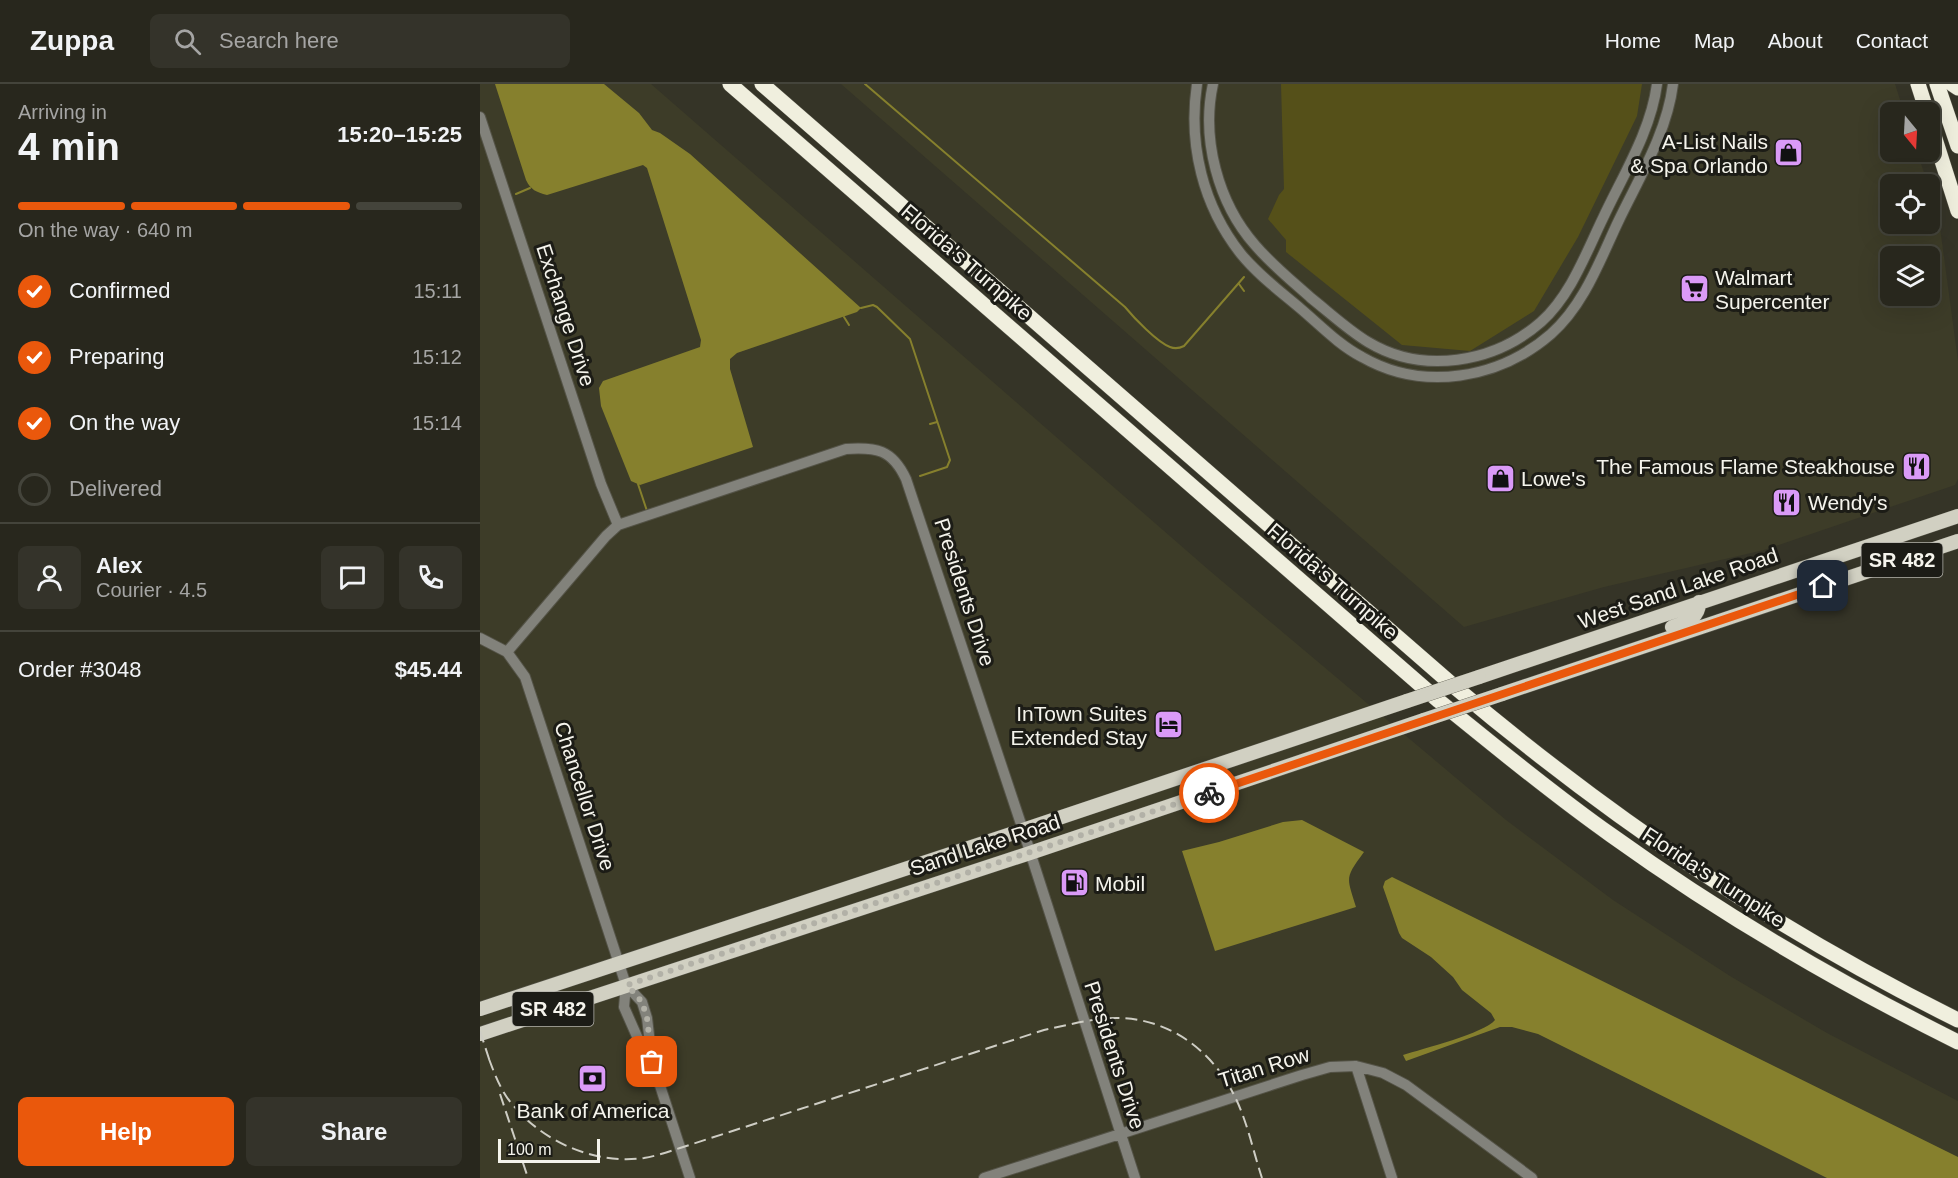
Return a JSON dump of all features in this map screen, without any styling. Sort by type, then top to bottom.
[{"type":"highway","name":"Florida's Turnpike","points":[[730,84],[1438,701],[1535,778],[1611,835],[1742,923],[1833,977],[1958,1042]]},
{"type":"highway","name":"Florida's Turnpike","points":[[762,84],[1456,688],[1539,756],[1622,819],[1752,907],[1842,960],[1958,1020]]},
{"type":"highway","points":[[1918,84],[1924,102]]},
{"type":"highway","points":[[1937,84],[1958,146]]},
{"type":"highway","points":[[1952,84],[1958,88]]},
{"type":"highway","points":[[1940,155],[1958,211]]},
{"type":"main road","name":"West Sand Lake Road","points":[[1479,677],[1958,516]]},
{"type":"main road","name":"West Sand Lake Road","points":[[1502,694],[1958,541]]},
{"type":"main road","points":[[1549,678],[1591,654],[1686,622],[1697,614],[1700,602]]},
{"type":"main road","name":"Sand Lake Road","points":[[480,1009],[1479,677]]},
{"type":"main road","name":"Sand Lake Road","points":[[480,1034],[1030,853],[1502,694]]},
{"type":"street","points":[[1197,84],[1194,117],[1199,167],[1214,209],[1242,255],[1314,320],[1361,357],[1386,368],[1433,377],[1459,376],[1487,371],[1512,360],[1534,348],[1569,315],[1585,291],[1653,149],[1665,122],[1673,84]]},
{"type":"street","points":[[1213,84],[1210,140],[1214,163],[1228,202],[1254,245],[1290,280],[1369,343],[1391,353],[1434,361],[1457,361],[1483,356],[1525,334],[1542,321],[1572,283],[1650,117],[1658,84]]},
{"type":"street","name":"Exchange Drive","points":[[480,117],[601,484],[618,525]]},
{"type":"street","name":"Presidents Drive","points":[[507,652],[618,525],[846,449],[867,448],[885,452],[899,464],[906,478],[1135,1178]]},
{"type":"street","name":"Chancellor Drive","points":[[480,638],[507,652],[525,677],[619,963],[627,985],[642,1002],[647,1018],[652,1062],[690,1178]]},
{"type":"street","name":"Chancellor Drive","points":[[627,985],[624,1007],[639,1041],[652,1062]]},
{"type":"street","points":[[1356,1066],[1392,1178]]},
{"type":"street","name":"Titan Row","points":[[984,1178],[1302,1075],[1330,1067],[1356,1066],[1383,1073],[1406,1085],[1532,1178]]},
{"type":"shaded area","points":[[480,84],[651,84],[1210,571],[1506,820],[1613,900],[1730,976],[1827,1033],[1958,1101],[1958,1178],[480,1178]]},
{"type":"shaded area","points":[[495,84],[604,84],[639,113],[652,130],[690,154],[861,308],[857,312],[737,353],[730,359],[730,369],[753,447],[640,485],[631,481],[601,406],[599,388],[603,381],[700,347],[701,340],[647,168],[643,165],[547,195],[537,192],[526,180]]},
{"type":"shaded area","points":[[841,84],[1895,84],[1901,102],[1880,102],[1880,162],[1920,162],[1925,174],[1880,174],[1880,234],[1940,234],[1940,227],[1958,361],[1958,479],[1955,485],[1764,550],[1604,587],[1464,627]]},
{"type":"shaded area","points":[[1281,84],[1642,84],[1637,116],[1578,237],[1534,311],[1470,351],[1402,345],[1286,252],[1286,240],[1268,219],[1284,189]]},
{"type":"shaded area","points":[[1302,820],[1364,852],[1349,878],[1356,907],[1215,951],[1182,851],[1283,822]]},
{"type":"shaded area","points":[[1392,877],[1958,1157],[1958,1178],[1827,1178],[1538,1034],[1512,1027],[1500,1027],[1406,1061],[1403,1055],[1467,1035],[1495,1020],[1491,1013],[1462,990],[1453,977],[1431,957],[1402,938],[1383,887],[1385,881]]},
{"type":"waterway","points":[[865,84],[1125,307],[1152,335],[1170,347],[1184,346],[1244,277]]},
{"type":"waterway","points":[[516,194],[530,188]]},
{"type":"waterway","points":[[1239,284],[1244,291]]},
{"type":"waterway","points":[[861,308],[873,305],[877,307],[910,339],[950,460],[947,467],[920,476]]},
{"type":"waterway","points":[[844,317],[849,325]]},
{"type":"waterway","points":[[930,424],[937,422]]},
{"type":"waterway","points":[[638,484],[647,511]]},
{"type":"railway","points":[[489,1059],[508,1099],[525,1118],[554,1140],[571,1148],[607,1158],[644,1158],[1044,1030],[1099,1019],[1136,1019],[1171,1030],[1201,1051],[1214,1064],[1239,1105],[1262,1178]]},
{"type":"railway","points":[[480,1031],[491,1065]]},
{"type":"railway","points":[[500,1094],[528,1178]]},
{"type":"way so far","points":[[652,1062],[647,1018],[642,1002],[627,985],[1209,793]]},
{"type":"place","name":"A-List Nails & Spa Orlando","points":[[1789,153]]},
{"type":"place","name":"Walmart Supercenter","points":[[1694,289]]},
{"type":"place","name":"The Famous Flame Steakhouse","points":[[1916,466]]},
{"type":"place","name":"Lowe's","points":[[1500,478]]},
{"type":"place","name":"Wendy's","points":[[1787,502]]},
{"type":"place","name":"InTown Suites Extended Stay","points":[[1168,725]]},
{"type":"place","name":"Mobil","points":[[1074,883]]},
{"type":"place","name":"Bank of America","points":[[593,1079]]},
{"type":"route","points":[[1209,793],[1823,586]]}]
